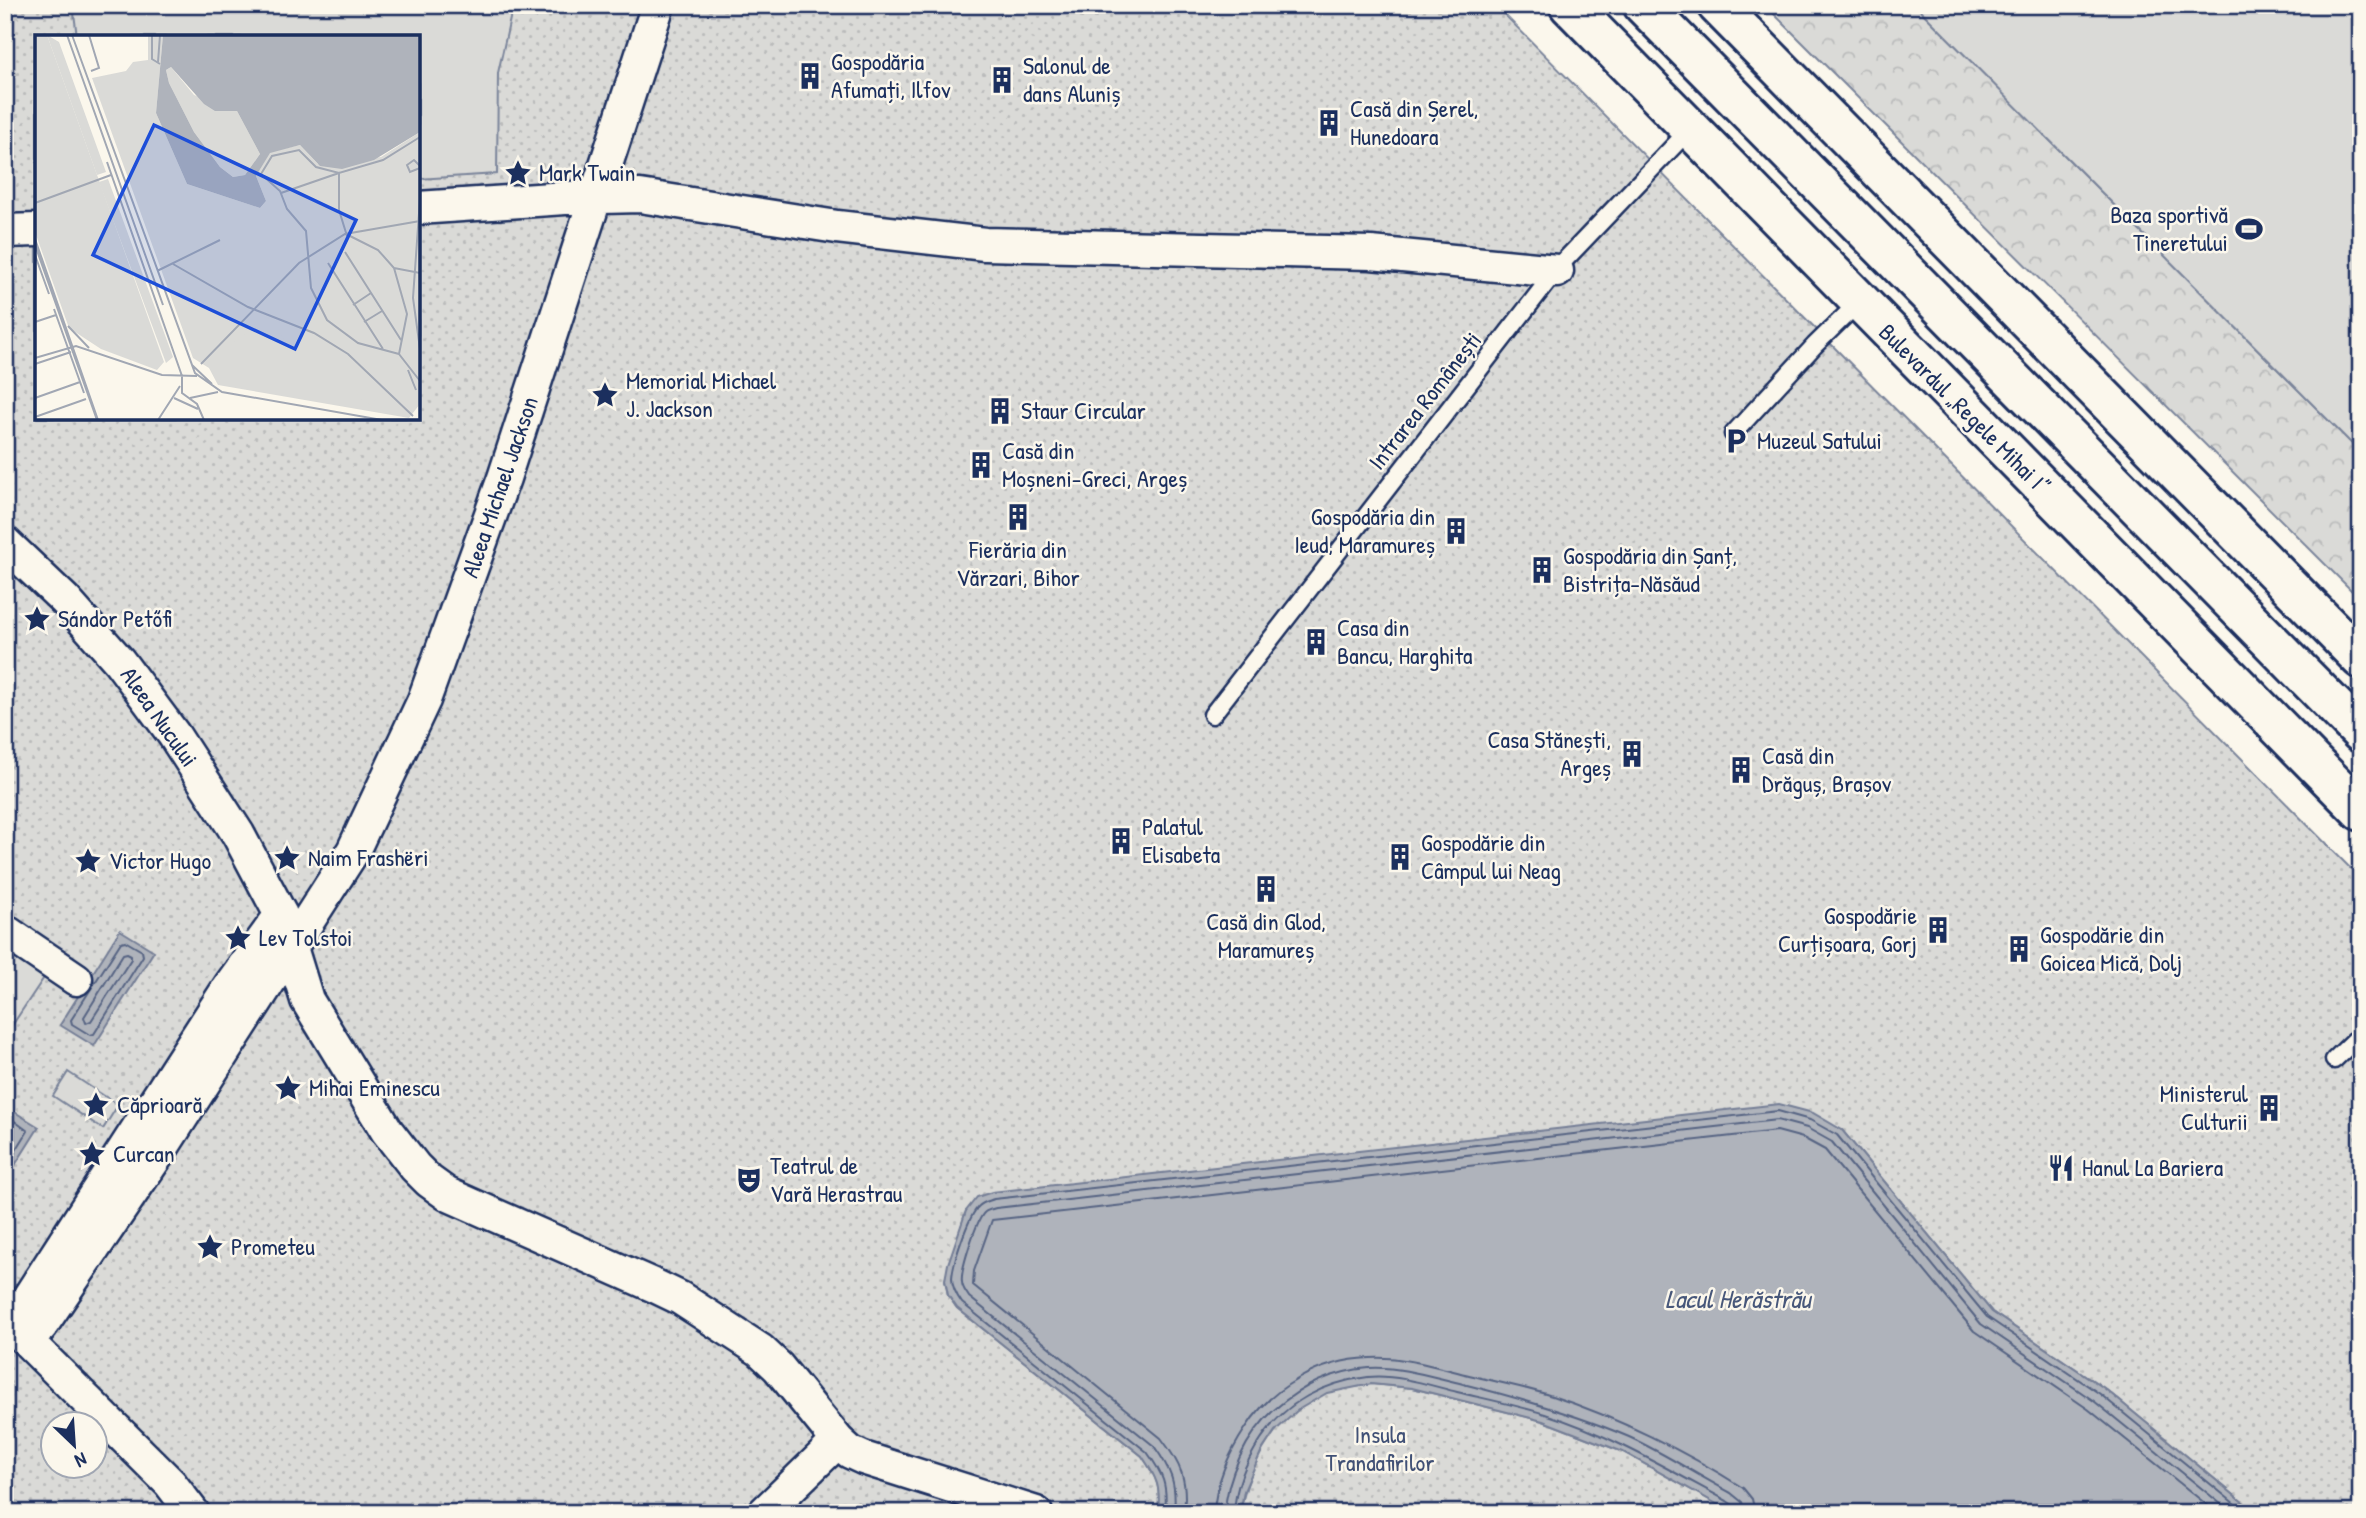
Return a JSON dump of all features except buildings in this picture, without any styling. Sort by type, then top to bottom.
[{"type":"main road","name":"Bulevardul „Regele Mihai I”","points":[[1569,5],[2361,811]]},
{"type":"main road","points":[[1643,5],[2361,733]]},
{"type":"main road","points":[[1717,5],[2361,659]]},
{"type":"street","name":"Aleea Michael Jackson","points":[[7,1326],[41,1326],[160,1151],[353,851],[424,700],[504,478],[658,5]]},
{"type":"street","points":[[420,208],[598,196],[640,196],[824,226],[985,244],[1371,253],[1557,271]]},
{"type":"street","points":[[5,231],[35,230]]},
{"type":"street","name":"Aleea Nucului","points":[[5,543],[65,600],[119,661],[174,736],[238,834],[281,915],[307,1000],[387,1132],[429,1181],[447,1194],[472,1206],[680,1298],[769,1358],[850,1452],[1036,1513]]},
{"type":"street","points":[[193,1513],[170,1483],[7,1326],[231,984],[281,915]]},
{"type":"street","points":[[5,931],[76,979]]},
{"type":"street","points":[[764,1513],[838,1441]]},
{"type":"lane","name":"Intrarea Românești","points":[[1212,715],[1557,271],[1690,129]]},
{"type":"lane","points":[[1733,434],[1815,345],[1859,302]]},
{"type":"lane","points":[[2334,1060],[2361,1034]]},
{"type":"green space","points":[[5,5],[1495,5],[2361,879],[2361,1513],[2256,1513],[2104,1388],[1992,1312],[1842,1130],[966,1211],[945,1280],[948,1295],[957,1308],[1142,1456],[1157,1483],[1158,1513],[5,1513]]},
{"type":"green space","points":[[73,5],[513,5],[498,73],[497,174],[420,179],[420,35],[77,35]]},
{"type":"green space","points":[[1765,5],[1915,5],[2361,453],[2361,600]]},
{"type":"green space","name":"Baza sportivă Tineretului","points":[[1915,5],[2361,5],[2361,453]]},
{"type":"green space","points":[[5,950],[45,976],[5,1036]]},
{"type":"green space","points":[[68,1072],[118,1105],[103,1129],[53,1096]]},
{"type":"green space","name":"Insula Trandafirilor","points":[[1371,1384],[1412,1388],[1543,1421],[1623,1452],[1733,1513],[1240,1513],[1244,1494],[1259,1458],[1269,1441],[1294,1411],[1328,1392]]},
{"type":"water","points":[[120,930],[154,951],[94,1046],[60,1025]]},
{"type":"water","name":"Lacul Herăstrău","points":[[1779,1104],[1813,1113],[1842,1130],[1992,1312],[2104,1388],[2256,1513],[1733,1513],[1623,1452],[1543,1421],[1412,1388],[1371,1384],[1327,1393],[1298,1410],[1275,1431],[1261,1452],[1244,1491],[1240,1513],[1158,1513],[1157,1483],[1142,1456],[957,1308],[948,1295],[945,1280],[948,1264],[966,1211],[977,1197],[992,1192]]},
{"type":"water","points":[[5,1106],[39,1127],[5,1181]]},
{"type":"place","name":"Gospodăria Afumați, Ilfov","points":[[810,76]]},
{"type":"place","name":"Salonul de dans Aluniș","points":[[1002,80]]},
{"type":"place","name":"Casă din Șerel, Hunedoara","points":[[1329,123]]},
{"type":"place","name":"Mark Twain","points":[[518,173]]},
{"type":"place","name":"Baza sportivă Tineretului","points":[[2249,229]]},
{"type":"place","name":"Memorial Michael J. Jackson","points":[[605,395]]},
{"type":"place","name":"Staur Circular","points":[[1000,411]]},
{"type":"place","name":"Muzeul Satului","points":[[1736,441]]},
{"type":"place","name":"Casă din Moșneni-Greci, Argeș","points":[[981,465]]},
{"type":"place","name":"Fierăria din Vărzari, Bihor","points":[[1018,517]]},
{"type":"place","name":"Gospodăria din Ieud, Maramureș","points":[[1456,531]]},
{"type":"place","name":"Gospodăria din Șanț, Bistrița-Năsăud","points":[[1542,570]]},
{"type":"place","name":"Sándor Petőfi","points":[[37,619]]},
{"type":"place","name":"Casa din Bancu, Harghita","points":[[1316,642]]},
{"type":"place","name":"Casa Stănești, Argeș","points":[[1632,754]]},
{"type":"place","name":"Casă din Drăguș, Brașov","points":[[1741,770]]},
{"type":"place","name":"Palatul Elisabeta","points":[[1121,841]]},
{"type":"place","name":"Gospodărie din Câmpul lui Neag","points":[[1400,857]]},
{"type":"place","name":"Naim Frashëri","points":[[287,858]]},
{"type":"place","name":"Victor Hugo","points":[[88,861]]},
{"type":"place","name":"Casă din Glod, Maramureș","points":[[1266,889]]},
{"type":"place","name":"Gospodărie Curțișoara, Gorj","points":[[1938,930]]},
{"type":"place","name":"Lev Tolstoi","points":[[238,938]]},
{"type":"place","name":"Gospodărie din Goicea Mică, Dolj","points":[[2019,949]]},
{"type":"place","name":"Mihai Eminescu","points":[[288,1088]]},
{"type":"place","name":"Căprioară","points":[[96,1105]]},
{"type":"place","name":"Ministerul Culturii","points":[[2269,1108]]},
{"type":"place","name":"Curcan","points":[[92,1154]]},
{"type":"place","name":"Hanul La Bariera","points":[[2061,1168]]},
{"type":"place","name":"Teatrul de Vară Herastrau","points":[[749,1180]]},
{"type":"place","name":"Prometeu","points":[[210,1247]]}]
